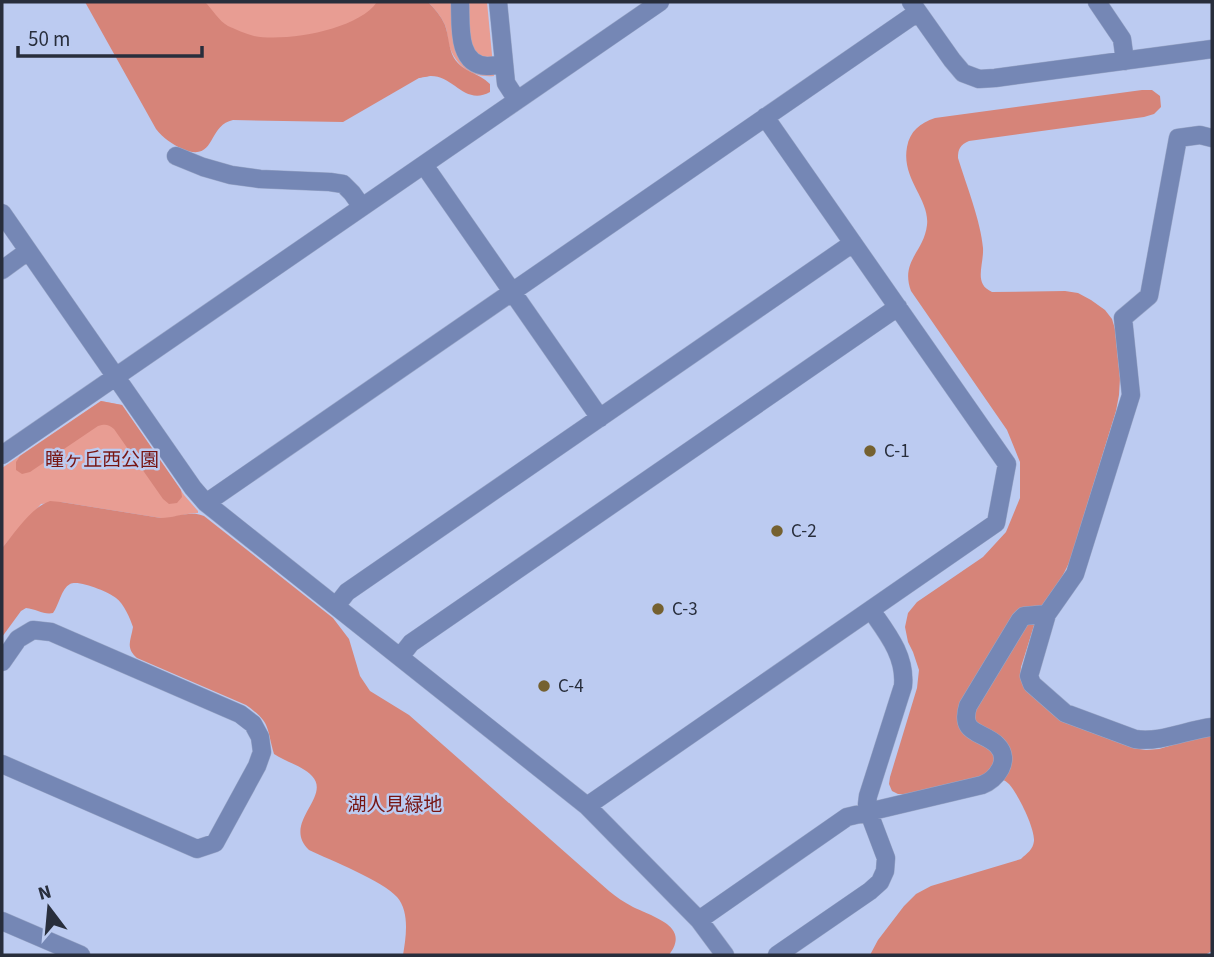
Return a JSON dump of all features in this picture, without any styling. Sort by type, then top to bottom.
[{"type":"street","points":[[460,2],[465,54],[474,62],[485,66],[504,64]]},
{"type":"street","points":[[498,2],[506,83],[517,100]]},
{"type":"street","points":[[2,455],[660,2]]},
{"type":"street","points":[[1097,2],[1122,39],[1125,61]]},
{"type":"street","points":[[206,503],[765,117],[914,7],[951,60],[963,73],[979,79],[1212,49]]},
{"type":"street","points":[[587,806],[996,523],[1007,464],[765,117]]},
{"type":"street","points":[[1212,138],[1200,135],[1178,138],[1149,296],[1123,318],[1131,395],[1075,574],[1047,614],[1029,676],[1032,684],[1065,713],[1135,738],[1158,739],[1212,727]]},
{"type":"street","points":[[176,156],[203,167],[260,179],[343,184],[362,207]]},
{"type":"street","points":[[424,165],[600,418]]},
{"type":"street","points":[[2,213],[206,503],[587,806],[699,920],[725,955]]},
{"type":"street","points":[[336,606],[347,592],[853,243]]},
{"type":"street","points":[[2,270],[29,251]]},
{"type":"street","points":[[400,657],[411,643],[898,307]]},
{"type":"street","points":[[777,955],[870,891],[880,882],[885,871],[886,858],[867,804],[903,686],[904,671],[887,632],[871,610]]},
{"type":"street","points":[[699,920],[847,817],[991,782],[998,775],[1003,758],[1001,751],[997,745],[970,729],[965,713],[1024,616],[1047,614]]},
{"type":"street","points":[[2,662],[18,639],[33,630],[51,632],[240,714],[257,730],[262,752],[215,843],[197,849],[2,764]]},
{"type":"street","points":[[2,921],[81,955]]},
{"type":"green space","points":[[85,2],[205,2],[228,26],[251,35],[284,37],[338,27],[368,12],[377,2],[428,2],[445,25],[454,58],[462,67],[490,84],[490,92],[473,95],[439,77],[419,78],[343,122],[233,120],[219,129],[206,148],[193,152],[175,145],[156,129]]},
{"type":"green space","points":[[157,2],[394,2],[383,21],[231,56]]},
{"type":"green space","points":[[428,2],[487,2],[494,76],[479,75],[461,66],[453,55],[443,22]]},
{"type":"green space","points":[[1152,90],[1160,96],[1161,107],[1154,114],[969,141],[960,148],[958,158],[979,227],[983,248],[981,279],[986,289],[992,292],[1078,293],[1105,310],[1115,329],[1120,378],[1116,411],[1070,561],[1039,610],[1020,678],[1025,689],[1061,721],[1133,748],[1159,749],[1212,736],[1212,951],[1205,955],[870,955],[878,940],[916,894],[931,886],[1021,859],[1031,849],[1034,841],[1029,820],[1017,795],[1002,779],[994,776],[907,794],[892,791],[889,784],[917,688],[919,670],[905,627],[908,613],[917,602],[983,557],[1006,532],[1020,498],[1020,462],[1007,430],[911,291],[908,272],[925,234],[927,215],[908,169],[908,141],[916,128],[935,118]]},
{"type":"green space","name":"瞳ヶ丘西公園","points":[[101,401],[122,405],[198,513],[161,518],[61,502],[41,504],[2,548],[2,468]]},
{"type":"green space","points":[[101,401],[122,405],[181,490],[182,497],[177,503],[169,504],[163,499],[114,429],[106,425],[98,426],[30,472],[22,474],[16,470],[16,462],[20,456]]},
{"type":"green space","name":"湖人見緑地","points":[[50,501],[161,518],[188,514],[204,516],[333,618],[349,639],[360,676],[370,691],[409,715],[612,893],[669,926],[676,939],[669,955],[403,955],[405,917],[397,897],[369,878],[309,850],[302,840],[300,830],[316,793],[312,776],[274,754],[264,721],[246,705],[137,658],[130,647],[133,627],[124,607],[116,598],[86,585],[70,584],[64,590],[53,613],[26,608],[2,637],[2,548],[36,509]]},
{"type":"place","name":"C-1","points":[[870,451]]},
{"type":"place","name":"C-2","points":[[777,531]]},
{"type":"place","name":"C-3","points":[[658,609]]},
{"type":"place","name":"C-4","points":[[544,686]]}]
